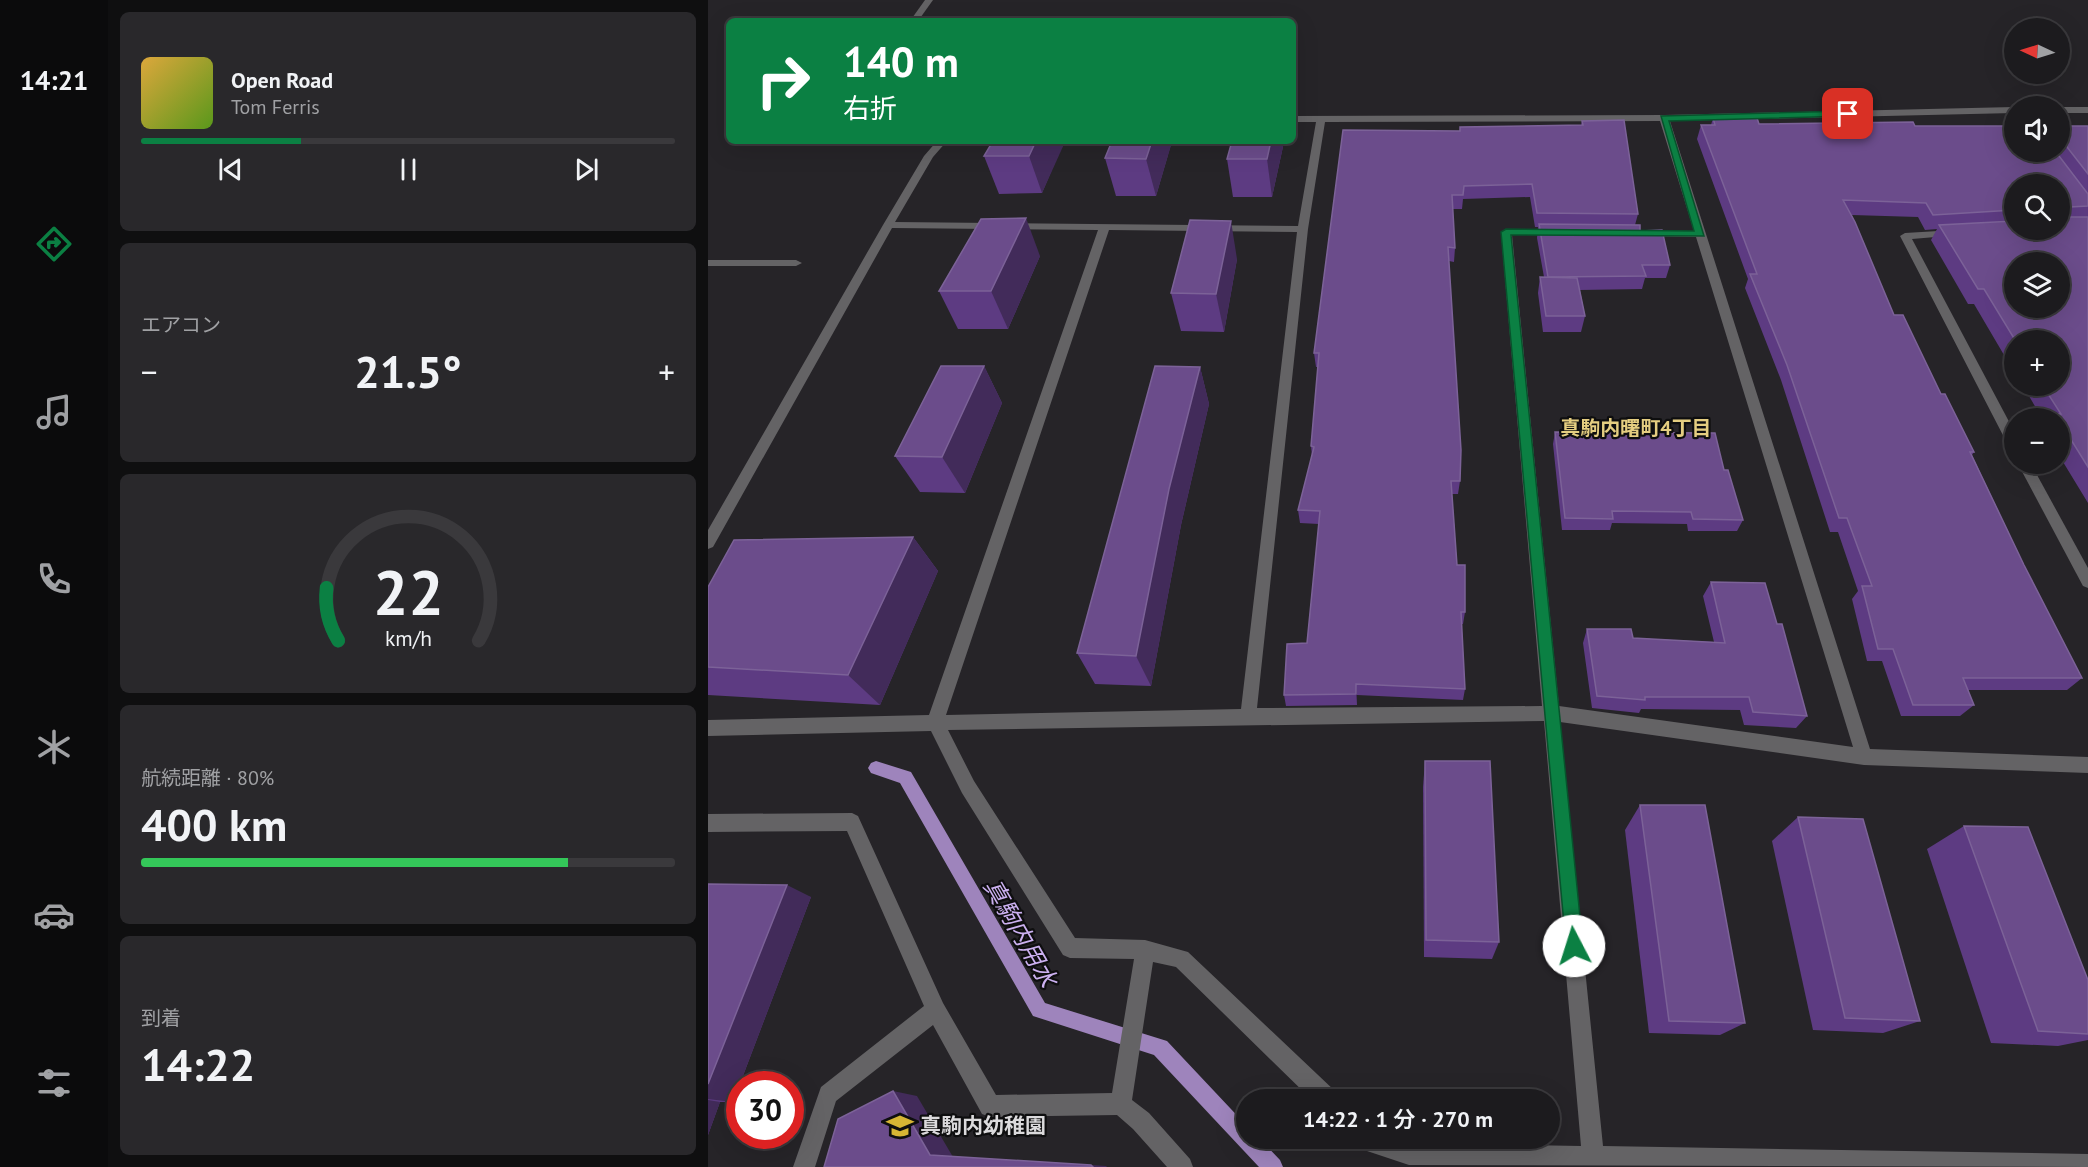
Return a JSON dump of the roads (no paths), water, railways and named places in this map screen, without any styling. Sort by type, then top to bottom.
[{"type":"street","points":[[916,18],[929,0]]},
{"type":"street","points":[[2070,110],[2088,110]]},
{"type":"street","points":[[1296,119],[1664,118],[2004,112]]},
{"type":"street","points":[[1664,118],[1864,757]]},
{"type":"street","points":[[1248,716],[1303,229],[1320,119]]},
{"type":"street","points":[[708,543],[888,225],[929,156],[939,144]]},
{"type":"street","points":[[888,225],[1303,229]]},
{"type":"street","points":[[1105,226],[935,722],[968,787],[1070,948],[1145,950],[1181,959],[1317,1089]]},
{"type":"street","points":[[1574,232],[1506,232],[1593,1156]]},
{"type":"street","points":[[1632,233],[1700,234]]},
{"type":"street","points":[[1963,233],[1905,236],[2004,424]]},
{"type":"street","points":[[708,263],[796,263]]},
{"type":"street","points":[[2030,474],[2088,582]]},
{"type":"street","points":[[708,728],[1248,716],[1553,713],[1864,757],[2088,765]]},
{"type":"street","points":[[708,823],[852,822],[936,1010],[990,1106],[1121,1104],[1141,1121],[1182,1167]]},
{"type":"street","points":[[1121,1104],[1145,950]]},
{"type":"street","points":[[804,1167],[828,1094],[936,1010]]},
{"type":"street","points":[[1394,1149],[1409,1154],[2088,1165]]},
{"type":"waterway","name":"真駒内用水","points":[[876,768],[905,777],[1039,1010],[1160,1048],[1273,1167]]},
{"type":"place","name":"真駒内幼稚園","points":[[900,1126]]},
{"type":"district","name":"真駒内曙町4丁目","points":[[1636,428]]}]
